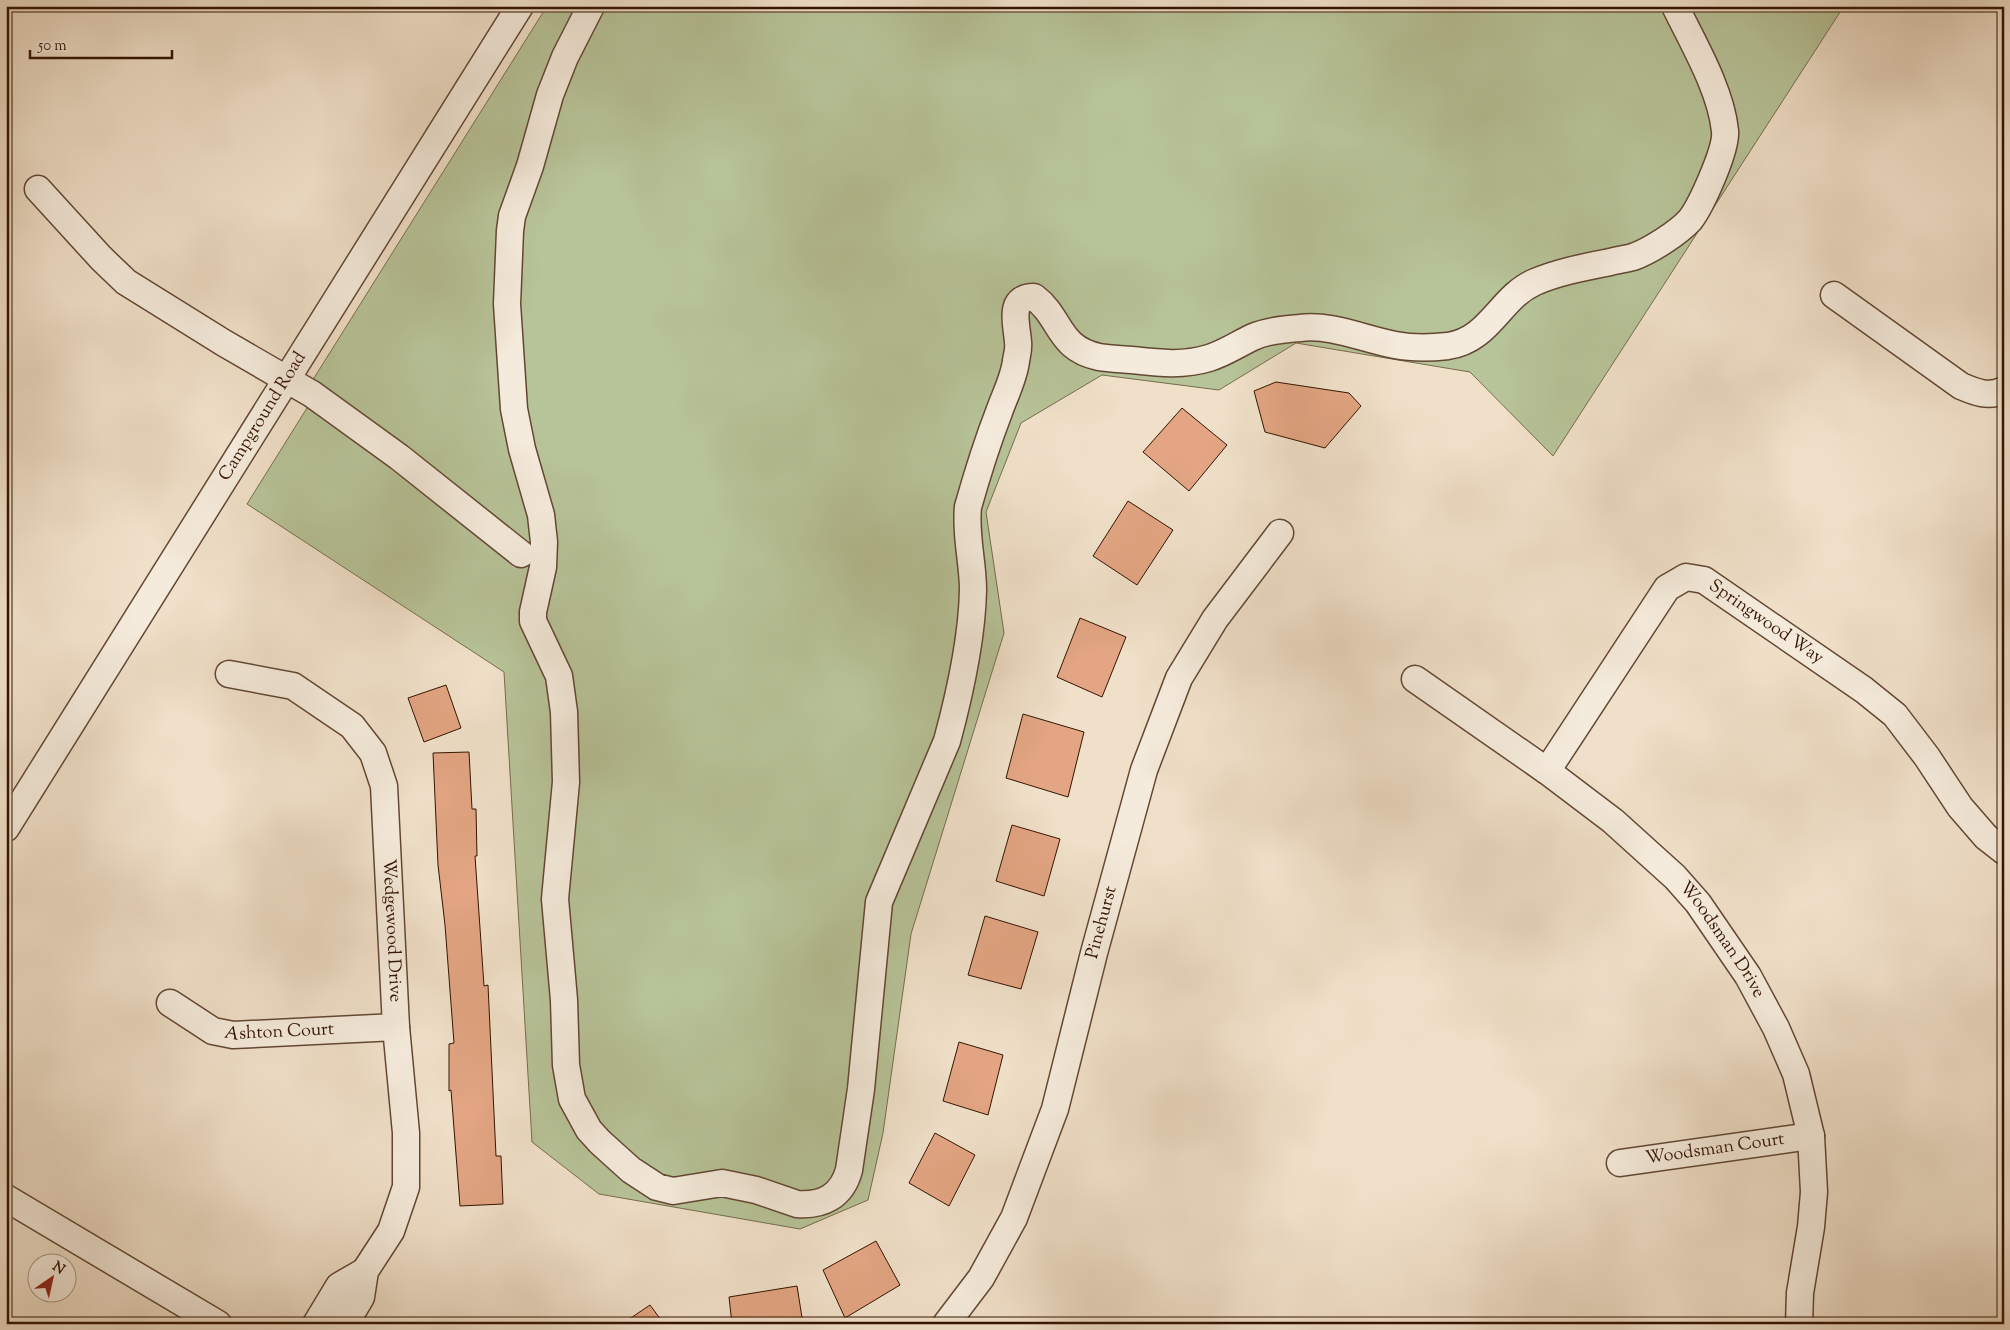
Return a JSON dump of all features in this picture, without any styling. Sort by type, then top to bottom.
[{"type":"street","name":"Campground Road","points":[[6,828],[520,6]]},
{"type":"street","points":[[591,6],[565,57],[550,95],[530,166],[512,216],[508,252],[507,304],[514,409],[522,449],[541,515],[544,542],[543,567],[533,612],[533,621],[559,676],[564,712],[566,782],[555,899],[563,991],[568,1085],[572,1099],[589,1130],[612,1155],[648,1183],[673,1191],[722,1183],[739,1185],[797,1204],[821,1203],[835,1195],[846,1180],[850,1170],[861,1089],[879,902],[947,741],[952,721],[972,615],[973,587],[966,520],[968,507],[998,413],[1016,368],[1018,343],[1015,318],[1016,308],[1020,300],[1026,297],[1034,297],[1045,307],[1064,337],[1074,347],[1099,357],[1184,364],[1225,352],[1255,336],[1303,327],[1346,332],[1395,345],[1411,347],[1461,344],[1490,324],[1518,291],[1535,282],[1565,273],[1634,257],[1670,236],[1689,221],[1699,206],[1718,163],[1726,133],[1720,109],[1703,62],[1675,6]]},
{"type":"street","points":[[38,189],[101,258],[126,282],[224,343],[312,394],[399,457],[521,554]]},
{"type":"street","points":[[1834,295],[1961,386],[1978,394],[1998,393],[2004,390]]},
{"type":"street","name":"Pinehurst","points":[[946,1324],[982,1278],[1014,1218],[1055,1109],[1094,953],[1144,770],[1180,678],[1215,620],[1280,533]]},
{"type":"street","name":"Springwood Way","points":[[1546,771],[1667,588],[1686,577],[1704,580],[1864,690],[1895,714],[1927,757],[1960,807],[1986,837],[2004,851]]},
{"type":"street","name":"Wedgewood Drive","points":[[229,674],[293,686],[352,726],[373,753],[384,786],[396,1027],[406,1133],[406,1187],[391,1232],[365,1271],[361,1297],[345,1324]]},
{"type":"street","name":"Woodsman Drive","points":[[1415,679],[1613,820],[1675,877],[1698,903],[1719,931],[1748,976],[1776,1028],[1796,1074],[1811,1136],[1814,1192],[1800,1293],[1799,1324]]},
{"type":"street","name":"Ashton Court","points":[[170,1003],[212,1030],[233,1035],[396,1027]]},
{"type":"street","name":"Woodsman Court","points":[[1620,1163],[1811,1136]]},
{"type":"street","points":[[6,1198],[218,1324]]},
{"type":"street","name":"Wedgewood Drive","points":[[316,1324],[339,1286],[365,1271]]},
{"type":"green space","points":[[547,6],[1844,6],[1553,456],[1470,372],[1296,343],[1219,390],[1102,375],[1021,423],[986,512],[1004,633],[911,934],[883,1133],[868,1200],[800,1229],[599,1194],[532,1142],[504,672],[247,504],[317,392],[309,386]]},
{"type":"building","points":[[1276,382],[1349,393],[1361,406],[1325,448],[1265,432],[1254,391]]},
{"type":"building","points":[[1182,408],[1227,445],[1189,491],[1143,452]]},
{"type":"building","points":[[1128,501],[1173,530],[1137,585],[1093,556]]},
{"type":"building","points":[[1080,618],[1126,637],[1102,697],[1057,677]]},
{"type":"building","points":[[446,685],[461,728],[424,742],[408,698]]},
{"type":"building","points":[[1023,714],[1084,732],[1068,797],[1006,778]]},
{"type":"building","points":[[469,752],[472,809],[476,809],[477,856],[475,856],[484,986],[488,985],[496,1156],[501,1156],[503,1204],[460,1206],[451,1090],[449,1091],[449,1044],[454,1043],[445,925],[438,865],[433,753]]},
{"type":"building","points":[[1012,825],[1060,839],[1044,896],[996,881]]},
{"type":"building","points":[[985,916],[1038,932],[1021,989],[968,975]]},
{"type":"building","points":[[959,1042],[1003,1055],[988,1115],[943,1101]]},
{"type":"building","points":[[935,1133],[975,1155],[949,1206],[909,1183]]},
{"type":"building","points":[[876,1241],[900,1285],[845,1318],[823,1270]]},
{"type":"building","points":[[797,1286],[803,1324],[732,1324],[729,1297]]},
{"type":"building","points":[[650,1305],[664,1324],[622,1324]]}]
